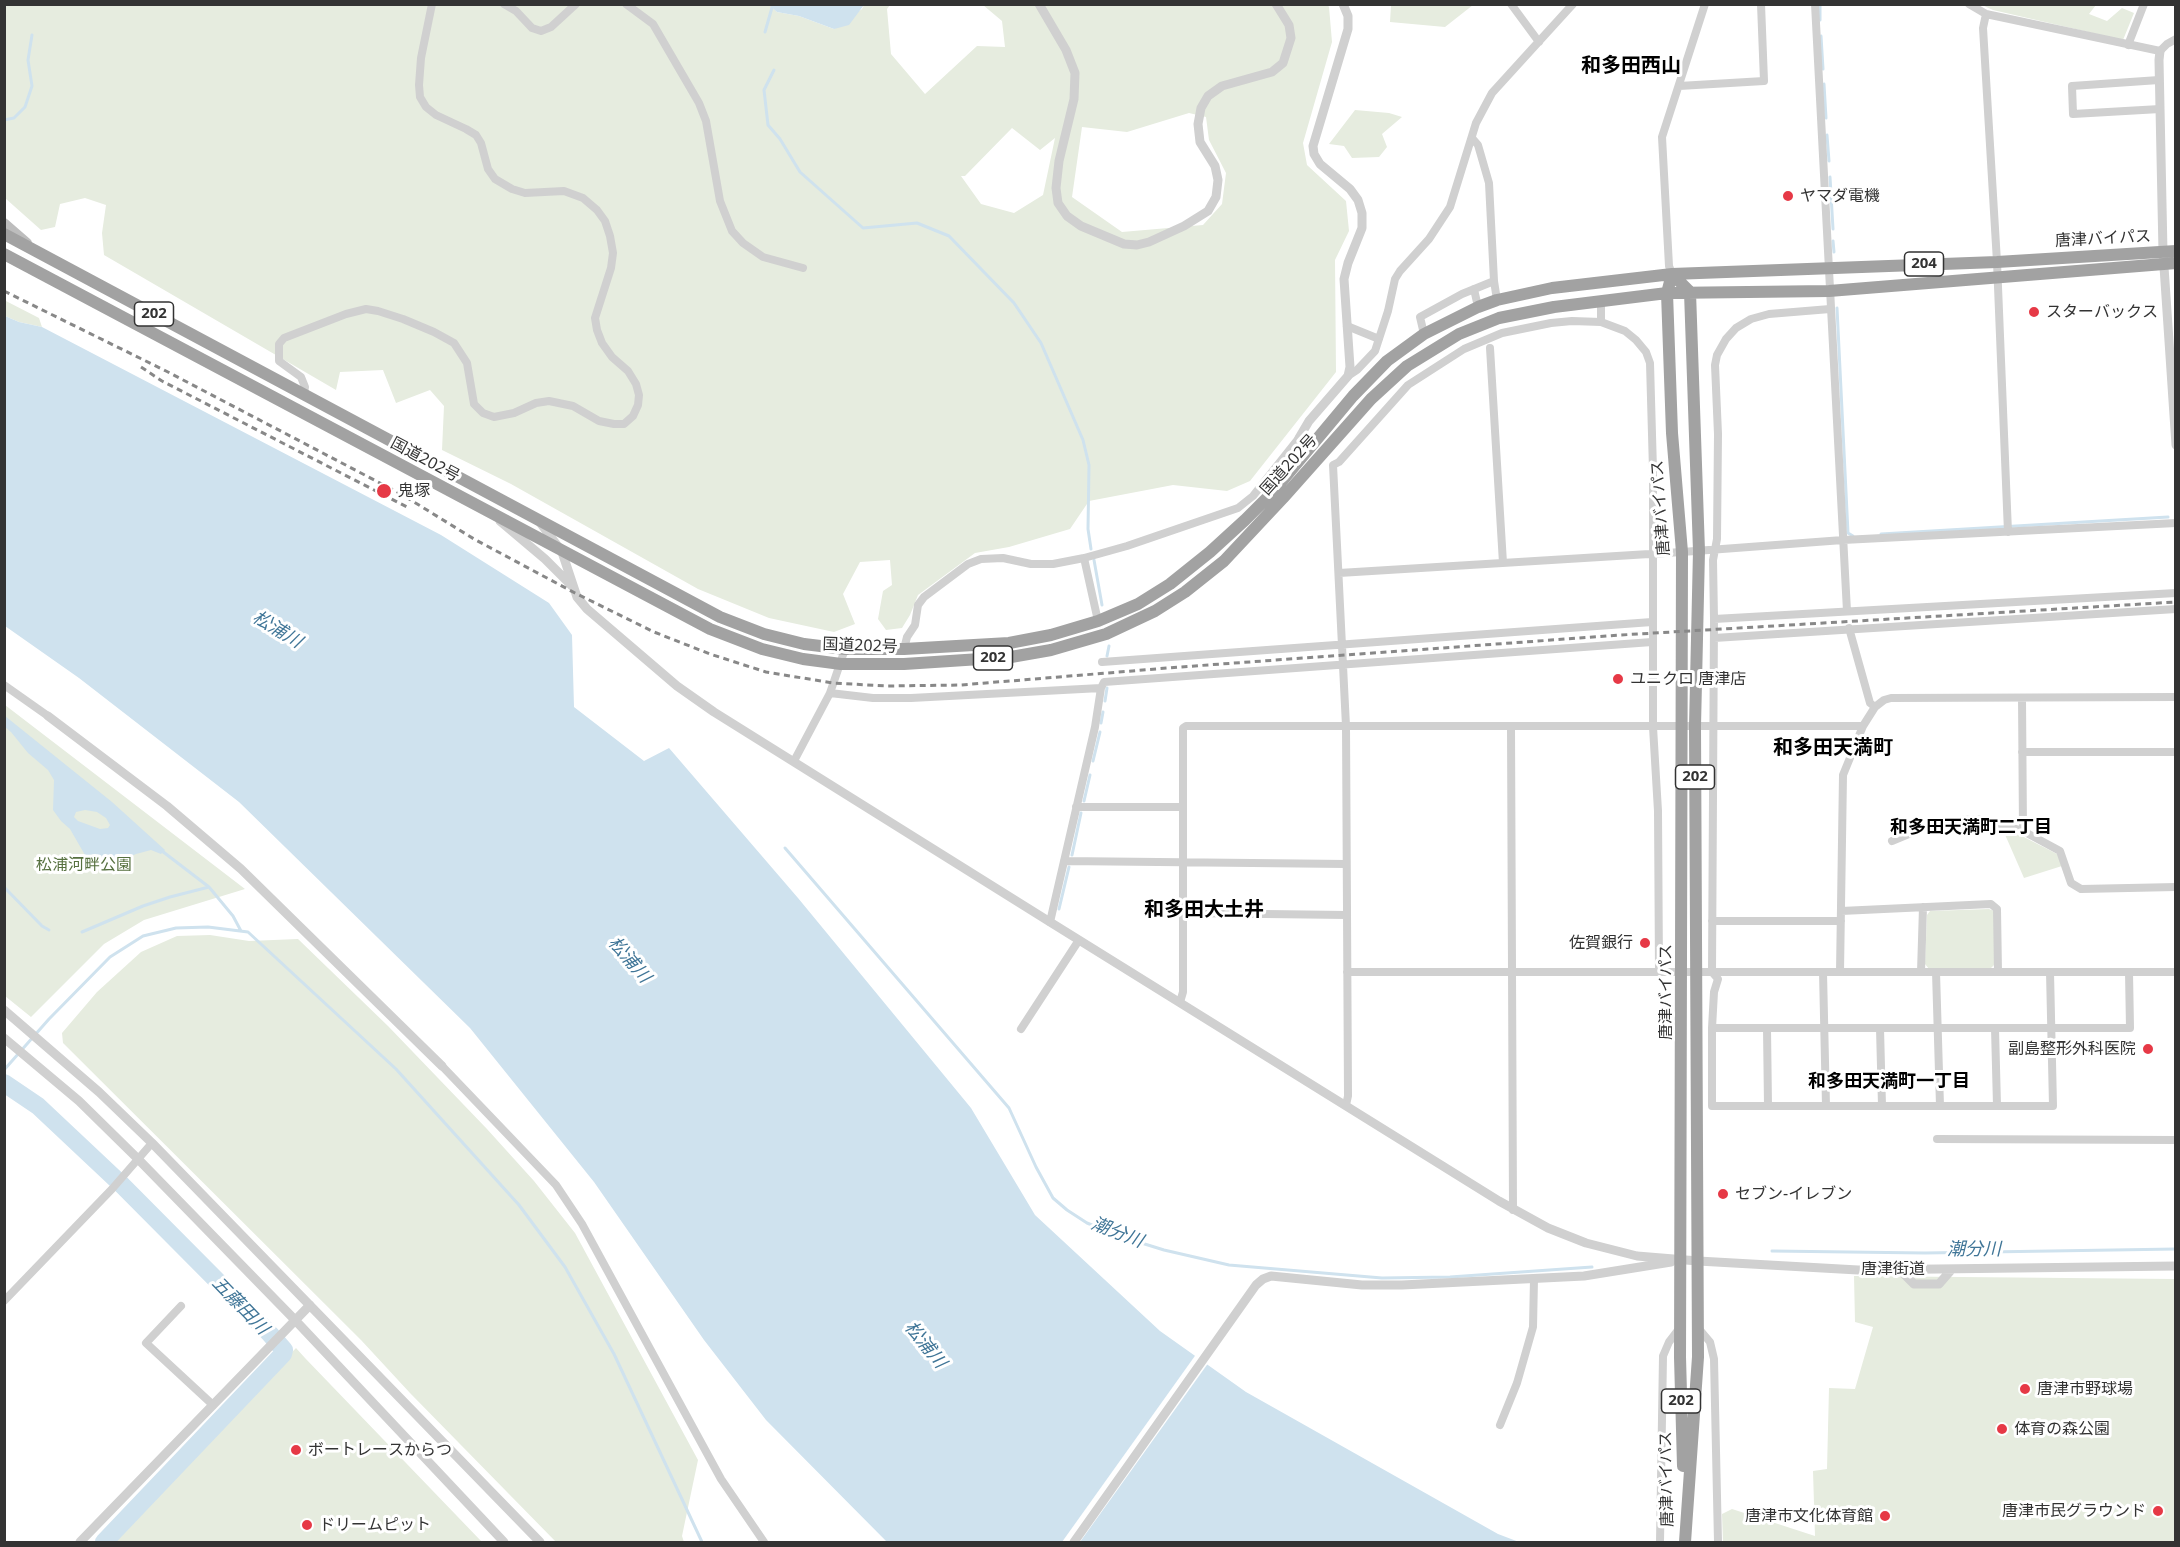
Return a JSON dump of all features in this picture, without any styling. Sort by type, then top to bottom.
[{"type":"highway","name":"国道202号","points":[[4,234],[720,617],[764,634],[804,644],[845,649],[904,649],[1009,643],[1051,635],[1098,621],[1138,604],[1170,584],[1245,520],[1272,493],[1353,396],[1387,361],[1424,334],[1497,300],[1552,288],[1672,274]]},
{"type":"highway","name":"国道202号","points":[[4,254],[710,629],[762,649],[803,659],[841,664],[904,664],[1011,657],[1051,650],[1106,634],[1155,611],[1185,592],[1224,561],[1371,399],[1407,366],[1459,334],[1499,318],[1554,307],[1690,292]]},
{"type":"highway","name":"唐津バイパス","points":[[1685,1542],[1698,1357],[1696,972],[1682,552],[1672,433],[1667,293],[1672,274],[1828,266],[2170,257]]},
{"type":"highway","name":"唐津バイパス","points":[[1685,1542],[1681,1327],[1682,973],[1689,726],[1699,551],[1690,292],[1829,291],[1906,286],[2170,257]]},
{"type":"highway","points":[[1672,274],[1690,292]]},
{"type":"main road","points":[[4,223],[39,253]]},
{"type":"street","points":[[304,394],[305,387],[301,377],[279,361],[279,344],[284,338],[346,314],[366,309],[378,310],[403,319],[435,332],[454,343],[466,363],[474,404],[483,413],[494,417],[514,414],[536,403],[549,401],[573,406],[599,421],[624,424],[633,416],[638,405],[639,395],[636,384],[628,371],[607,350],[597,330],[595,318],[611,268],[613,253],[604,221],[597,210],[583,198],[564,191],[525,192],[512,189],[495,179],[488,170],[481,143],[476,135],[436,115],[426,107],[420,97],[418,85],[432,4]]},
{"type":"street","points":[[504,4],[516,11],[532,28],[541,31],[551,27],[576,4]]},
{"type":"street","points":[[626,4],[653,24],[699,104],[706,121],[720,201],[732,231],[743,243],[763,257],[803,268]]},
{"type":"street","points":[[1040,4],[1066,50],[1075,73],[1074,99],[1059,161],[1056,188],[1058,203],[1067,216],[1081,226],[1124,244],[1137,245],[1184,226],[1208,211],[1216,197],[1218,180],[1215,166],[1200,142],[1198,124],[1201,108],[1209,96],[1222,87],[1272,72],[1283,63],[1291,38],[1289,25],[1276,4]]},
{"type":"street","points":[[1343,4],[1348,16],[1348,29],[1313,146],[1314,154],[1320,164],[1350,189],[1358,200],[1362,213],[1362,228],[1344,279],[1350,367],[1348,376]]},
{"type":"street","points":[[1511,4],[1539,42]]},
{"type":"street","points":[[904,649],[907,637],[915,625],[918,605],[924,597],[968,564],[981,559],[1004,558],[1031,564],[1053,564],[1084,558],[1127,546],[1239,507],[1253,496],[1299,438],[1309,421],[1348,376],[1375,351],[1388,311],[1395,279],[1444,220],[1480,115],[1492,93],[1573,4]]},
{"type":"street","points":[[1672,274],[1669,266],[1662,138],[1705,4]]},
{"type":"street","points":[[1679,86],[1764,81],[1761,4]]},
{"type":"street","points":[[1815,4],[1847,611]]},
{"type":"street","points":[[1969,4],[1986,14],[2160,51]]},
{"type":"street","points":[[2128,45],[2144,4]]},
{"type":"street","points":[[1986,14],[1983,28],[1998,277],[2007,528]]},
{"type":"street","points":[[2175,39],[2160,51],[2159,80],[2170,257],[2175,445]]},
{"type":"street","points":[[2159,80],[2072,86],[2073,114],[2160,109]]},
{"type":"street","points":[[1472,138],[1478,145],[1489,183],[1497,300]]},
{"type":"street","points":[[1424,334],[1420,317],[1494,281]]},
{"type":"street","points":[[1474,289],[1478,307]]},
{"type":"street","points":[[1601,301],[1601,322]]},
{"type":"street","points":[[1830,309],[1769,314],[1750,319],[1736,328],[1726,339],[1717,355],[1715,365],[1718,434],[1716,550],[1713,560],[1712,972],[1718,979],[1714,992],[1712,1028],[1712,1106],[2054,1106],[2050,972]]},
{"type":"street","points":[[1499,318],[1502,333]]},
{"type":"street","points":[[1333,465],[1339,462],[1408,385],[1464,349],[1502,333],[1551,323],[1601,322],[1625,331],[1646,352],[1650,363],[1653,470],[1653,727],[1658,811],[1659,972]]},
{"type":"street","points":[[1347,326],[1379,339]]},
{"type":"street","points":[[1490,348],[1503,563]]},
{"type":"street","points":[[1344,429],[1356,441]]},
{"type":"street","points":[[1299,438],[1309,448],[1323,452],[1333,465],[1346,726],[1348,1096],[1346,1105]]},
{"type":"street","points":[[1239,507],[1245,520]]},
{"type":"street","points":[[491,514],[545,559],[574,588]]},
{"type":"street","points":[[536,518],[562,552],[577,597],[587,609],[677,686],[714,712],[1514,1210],[1548,1228],[1586,1243],[1637,1256],[1682,1260]]},
{"type":"street","points":[[1339,573],[1716,550],[2007,528],[2175,522]]},
{"type":"street","points":[[1084,558],[1098,621]]},
{"type":"street","points":[[1714,619],[2175,593]]},
{"type":"street","points":[[1714,638],[2175,609]]},
{"type":"street","points":[[1102,662],[1652,622]]},
{"type":"street","points":[[1849,628],[1870,703],[1875,707]]},
{"type":"street","points":[[1050,922],[1104,682],[1652,642]]},
{"type":"street","points":[[794,760],[830,693],[845,649]]},
{"type":"street","points":[[4,685],[167,806],[241,869],[442,1066],[532,1160],[562,1195],[587,1234],[721,1479],[764,1542]]},
{"type":"street","points":[[830,693],[873,698],[911,698],[1101,688]]},
{"type":"street","points":[[1840,972],[1843,775],[1863,726],[1875,707],[1884,700],[1892,698],[2175,698]]},
{"type":"street","points":[[2022,698],[2023,831]]},
{"type":"street","points":[[1180,1002],[1183,992],[1183,728],[1186,726],[1863,726]]},
{"type":"street","points":[[1511,727],[1514,1210]]},
{"type":"street","points":[[2022,752],[2175,752]]},
{"type":"street","points":[[1076,807],[1183,807]]},
{"type":"street","points":[[1892,841],[1940,821],[1983,819],[2023,831],[2060,851],[2072,883],[2081,889],[2175,887]]},
{"type":"street","points":[[1064,861],[1347,864]]},
{"type":"street","points":[[1841,911],[1991,904],[1997,909],[1998,972]]},
{"type":"street","points":[[1921,972],[1923,908]]},
{"type":"street","points":[[1183,913],[1347,915]]},
{"type":"street","points":[[1712,921],[1841,921]]},
{"type":"street","points":[[1021,1029],[1079,940]]},
{"type":"street","points":[[1347,972],[2175,972]]},
{"type":"street","points":[[1823,972],[1826,1106]]},
{"type":"street","points":[[1936,972],[1940,1106]]},
{"type":"street","points":[[1712,1028],[2130,1028],[2129,972]]},
{"type":"street","points":[[4,1010],[99,1092],[152,1143],[540,1542]]},
{"type":"street","points":[[1767,1028],[1768,1106]]},
{"type":"street","points":[[1880,1028],[1882,1106]]},
{"type":"street","points":[[1995,1028],[1997,1106]]},
{"type":"street","points":[[6,1039],[79,1101],[138,1159],[295,1320],[504,1542]]},
{"type":"street","points":[[1936,1139],[2175,1140]]},
{"type":"street","points":[[4,1301],[127,1173],[152,1143]]},
{"type":"street","points":[[1074,1542],[1256,1285],[1263,1279],[1271,1276],[1362,1285],[1534,1279],[1595,1274],[1682,1260]]},
{"type":"street","name":"唐津街道","points":[[1682,1260],[1858,1270],[2175,1266]]},
{"type":"street","points":[[1899,1269],[1914,1284],[1939,1284],[1952,1269]]},
{"type":"street","points":[[1500,1425],[1517,1383],[1533,1327],[1534,1279]]},
{"type":"street","points":[[80,1542],[310,1305]]},
{"type":"street","points":[[181,1306],[146,1343],[213,1406]]},
{"type":"street","points":[[1660,1542],[1663,1356],[1669,1342],[1681,1327]]},
{"type":"street","points":[[1698,1328],[1710,1342],[1714,1359],[1718,1542]]},
{"type":"green space","points":[[769,4],[777,12],[799,16],[834,29],[862,9],[864,5],[890,5],[887,9],[891,54],[925,94],[977,46],[1005,47],[1002,21],[983,5],[1327,4],[1332,42],[1303,143],[1307,165],[1346,201],[1349,231],[1335,260],[1336,372],[1250,481],[1227,491],[1173,485],[1089,501],[1070,529],[1009,547],[975,553],[918,595],[902,628],[886,630],[878,619],[883,591],[892,585],[890,560],[860,562],[843,594],[855,624],[834,632],[769,618],[698,589],[511,484],[442,450],[444,406],[430,390],[396,403],[383,370],[340,372],[336,390],[104,255],[102,233],[106,205],[85,198],[60,204],[55,227],[41,230],[5,198],[5,5]],"holes":[[[1189,113],[1206,117],[1209,140],[1226,173],[1222,204],[1203,225],[1122,232],[1072,197],[1082,127],[1127,132]],[[1012,128],[1040,150],[1055,138],[1043,195],[1014,213],[981,204],[961,176],[965,176]]]},
{"type":"green space","points":[[1391,4],[1473,5],[1445,27],[1390,22]]},
{"type":"green space","points":[[1982,5],[2096,5],[2089,14],[2107,21],[2122,8],[2134,13],[2123,40],[1993,10]]},
{"type":"green space","points":[[1355,110],[1389,113],[1402,117],[1382,134],[1387,147],[1379,157],[1352,158],[1344,146],[1329,144]]},
{"type":"green space","points":[[4,300],[39,318],[42,327],[5,316]]},
{"type":"green space","name":"松浦河畔公園","points":[[5,705],[245,889],[144,920],[104,944],[31,1017],[5,996]]},
{"type":"green space","points":[[2003,830],[2020,835],[2059,855],[2062,866],[2024,878]]},
{"type":"green space","points":[[1989,909],[1994,911],[1995,964],[1990,969],[1929,969],[1925,964],[1927,915],[1930,911]]},
{"type":"green space","points":[[210,935],[249,941],[298,939],[388,1026],[487,1129],[534,1181],[575,1233],[698,1460],[682,1536],[684,1542],[556,1542],[361,1340],[63,1043],[62,1033],[97,992],[141,952],[177,936]]},
{"type":"green space","name":"体育の森公園","points":[[1854,1276],[2175,1279],[2175,1542],[1723,1542],[1722,1514],[1732,1509],[1815,1536],[1813,1471],[1827,1469],[1829,1388],[1855,1389],[1873,1327],[1855,1322]]},
{"type":"green space","name":"ボートレースからつ","points":[[296,1348],[482,1542],[110,1542]]},
{"type":"water","points":[[769,5],[864,5],[849,25],[834,29],[799,16],[777,12]]},
{"type":"water","name":"松浦川","points":[[5,316],[42,327],[441,535],[549,603],[572,635],[574,707],[644,761],[669,748],[798,898],[971,1108],[1035,1215],[1160,1331],[1246,1392],[1498,1534],[1519,1542],[887,1542],[766,1420],[704,1340],[594,1182],[470,1028],[239,802],[79,678],[5,626]]},
{"type":"water","points":[[5,716],[112,802],[165,850],[161,854],[151,850],[116,863],[97,863],[85,855],[70,829],[53,810],[54,780],[48,770],[28,753],[5,727]],"holes":[[[85,810],[97,812],[106,818],[110,825],[108,828],[100,829],[78,821],[74,817],[76,812]]]},
{"type":"pier","points":[[1197,1353],[1209,1362],[1080,1542],[1062,1542]]},
{"type":"waterway","points":[[765,32],[773,4]]},
{"type":"waterway","points":[[1820,4],[1820,20]]},
{"type":"waterway","points":[[4,120],[14,118],[25,107],[32,86],[28,60],[32,35]]},
{"type":"waterway","points":[[1821,36],[1823,69]]},
{"type":"waterway","points":[[774,70],[764,90],[768,125],[780,139],[800,172],[863,228],[917,223],[949,236],[1014,303],[1041,343],[1083,440],[1089,465],[1088,529],[1091,549]]},
{"type":"waterway","points":[[1824,84],[1826,118]]},
{"type":"waterway","points":[[1827,135],[1829,161]]},
{"type":"waterway","points":[[1830,177],[1833,229]]},
{"type":"waterway","points":[[1833,241],[1834,252]]},
{"type":"waterway","points":[[1837,308],[1848,533],[1853,536]]},
{"type":"waterway","points":[[1881,534],[2168,517]]},
{"type":"waterway","points":[[1094,560],[1102,605]]},
{"type":"waterway","points":[[1107,656],[1109,646]]},
{"type":"waterway","points":[[1105,701],[1107,688]]},
{"type":"waterway","points":[[1101,723],[1103,712]]},
{"type":"waterway","points":[[1093,761],[1100,732]]},
{"type":"waterway","points":[[1084,801],[1090,775]]},
{"type":"waterway","points":[[1072,855],[1081,813]]},
{"type":"waterway","name":"潮分川","points":[[785,848],[1009,1108],[1053,1198],[1087,1223],[1164,1250],[1229,1265],[1382,1278],[1450,1277],[1592,1267]]},
{"type":"waterway","points":[[162,851],[209,887],[233,916],[241,931]]},
{"type":"waterway","points":[[1059,909],[1069,867]]},
{"type":"waterway","points":[[4,887],[42,926],[49,930]]},
{"type":"waterway","points":[[82,932],[143,906],[209,887]]},
{"type":"waterway","points":[[4,1070],[49,1019],[110,957],[143,936],[176,928],[208,927],[248,932],[396,1069],[519,1205],[565,1267],[614,1354],[702,1542]]},
{"type":"waterway","name":"五藤田川","points":[[4,1083],[38,1106],[122,1185],[284,1350],[283,1354],[104,1542]]},
{"type":"waterway","name":"潮分川","points":[[1772,1251],[1925,1253],[2176,1249]]},
{"type":"railway","points":[[4,291],[166,371],[401,494],[474,539],[654,632],[710,654],[766,672],[833,683],[886,686],[961,685],[1621,635],[2176,602]]},
{"type":"railway","points":[[141,367],[162,381],[409,508]]},
{"type":"place","name":"ヤマダ電機","points":[[1788,196]]},
{"type":"place","name":"スターバックス","points":[[2034,312]]},
{"type":"place","name":"鬼塚","points":[[384,491]]},
{"type":"place","name":"ユニクロ 唐津店","points":[[1618,679]]},
{"type":"place","name":"佐賀銀行","points":[[1645,943]]},
{"type":"place","name":"副島整形外科医院","points":[[2148,1049]]},
{"type":"place","name":"セブン-イレブン","points":[[1723,1194]]},
{"type":"place","name":"唐津市野球場","points":[[2025,1389]]},
{"type":"place","name":"体育の森公園","points":[[2002,1429]]},
{"type":"place","name":"ボートレースからつ","points":[[296,1450]]},
{"type":"place","name":"唐津市民グラウンド","points":[[2158,1511]]},
{"type":"place","name":"唐津市文化体育館","points":[[1885,1516]]},
{"type":"place","name":"ドリームピット","points":[[307,1525]]},
{"type":"district","name":"和多田西山","points":[[1631,66]]},
{"type":"district","name":"和多田天満町","points":[[1833,748]]},
{"type":"district","name":"和多田天満町二丁目","points":[[1971,828]]},
{"type":"district","name":"和多田大土井","points":[[1204,910]]},
{"type":"district","name":"和多田天満町一丁目","points":[[1889,1082]]}]
